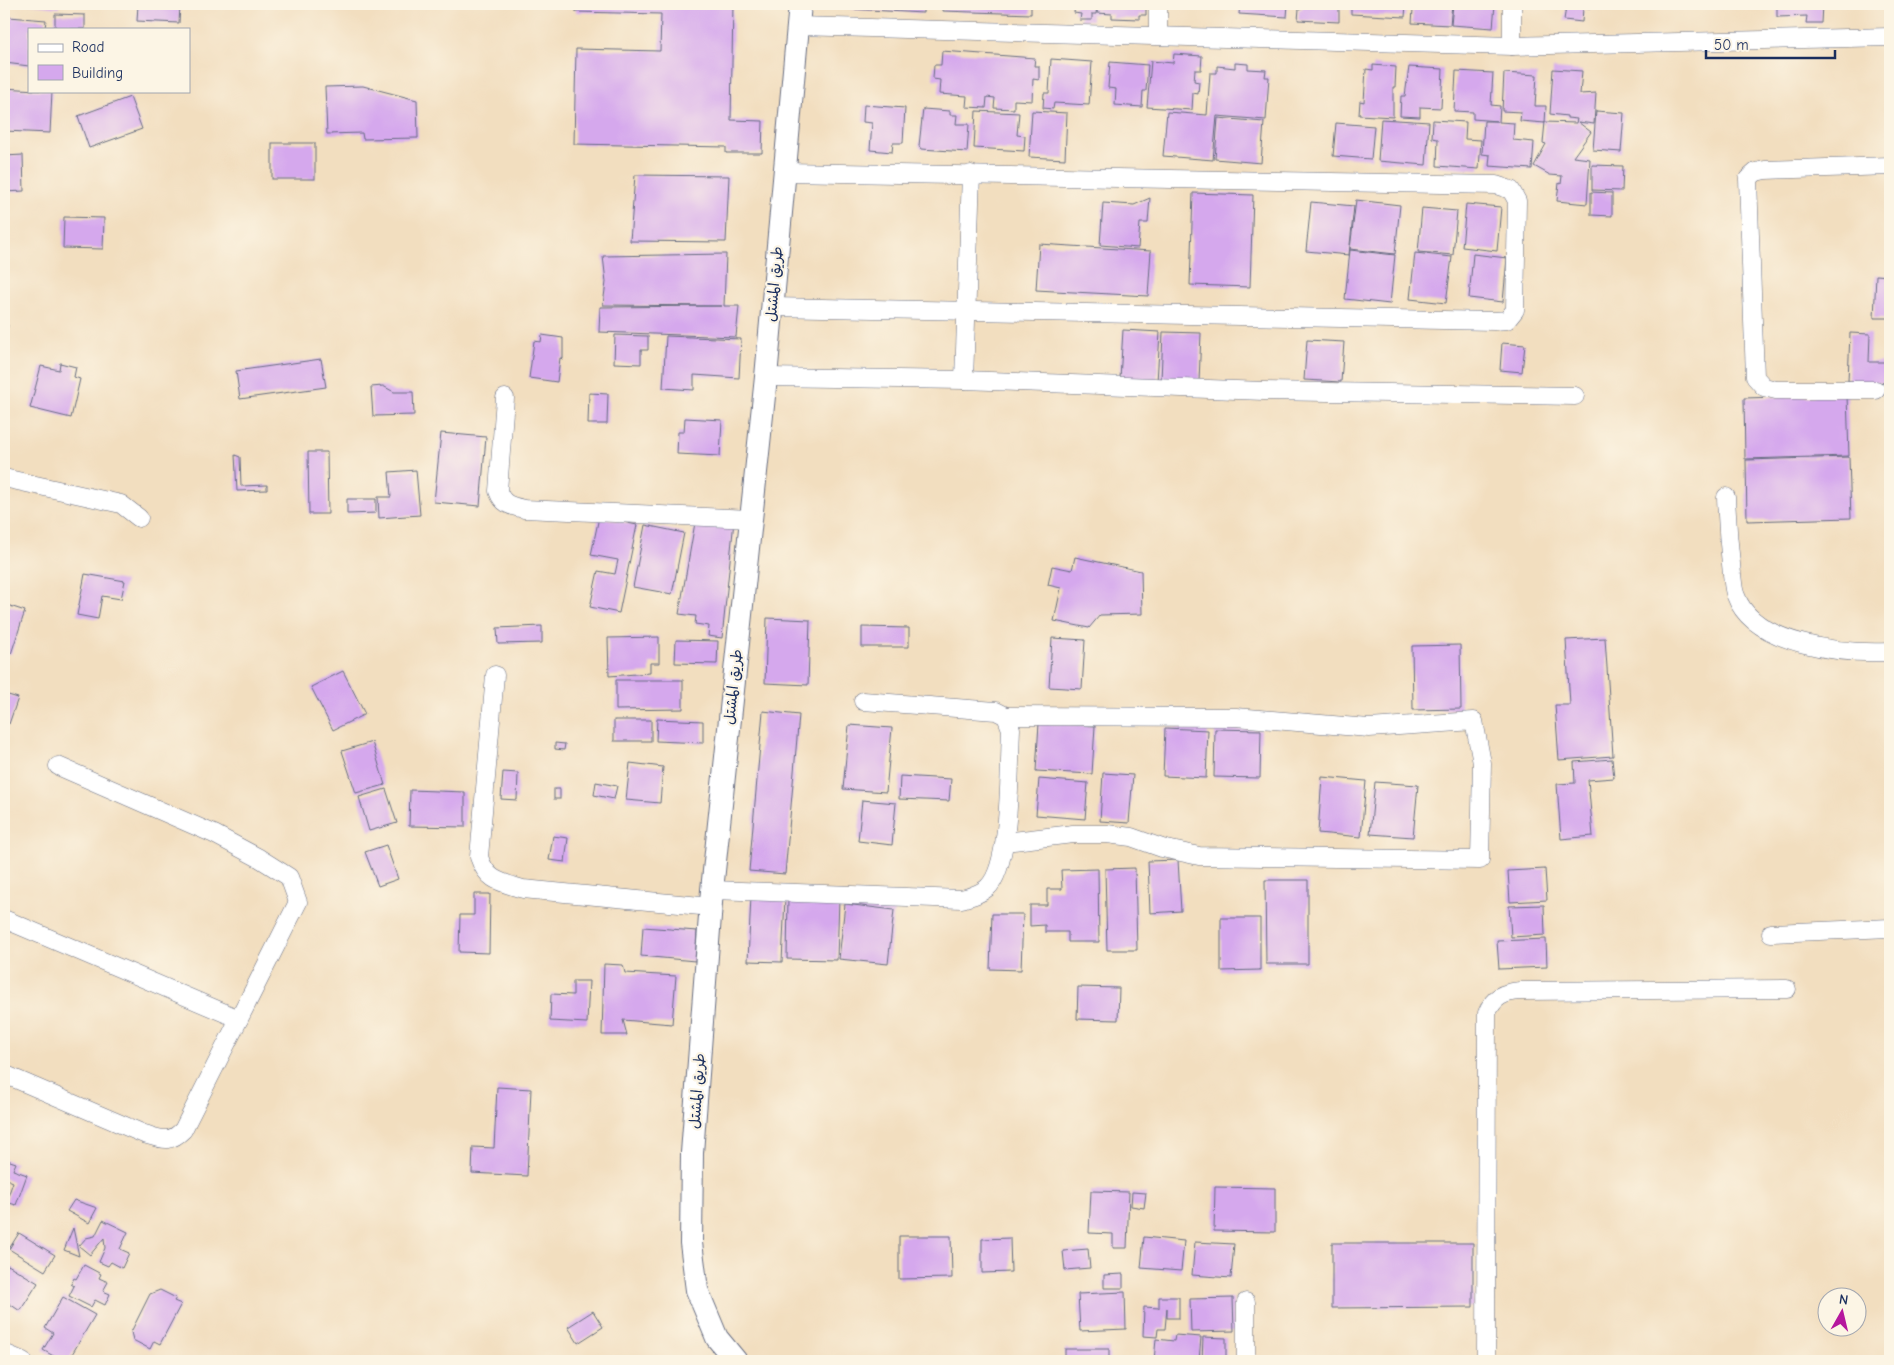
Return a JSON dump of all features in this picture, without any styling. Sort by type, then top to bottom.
[{"type":"main road","name":"طريق المشتل","points":[[736,1361],[717,1338],[697,1290],[691,1243],[692,1152],[712,898],[766,377],[800,4]]},
{"type":"street","points":[[1158,4],[1158,35]]},
{"type":"street","points":[[1512,4],[1512,46]]},
{"type":"street","points":[[798,26],[1512,46],[1890,36]]},
{"type":"street","points":[[1876,390],[1776,390],[1758,382],[1755,376],[1748,179],[1756,172],[1765,170],[1890,166]]},
{"type":"street","points":[[772,307],[966,309],[1494,321],[1507,320],[1515,310],[1517,201],[1511,190],[1496,184],[785,172]]},
{"type":"street","points":[[964,380],[971,174]]},
{"type":"street","points":[[766,377],[964,380],[1264,391],[1575,396]]},
{"type":"street","points":[[505,398],[498,491],[501,500],[508,505],[524,509],[751,518]]},
{"type":"street","points":[[4,478],[120,504],[139,518]]},
{"type":"street","points":[[1726,497],[1728,542],[1736,596],[1749,618],[1766,628],[1796,641],[1823,647],[1890,652]]},
{"type":"street","points":[[495,675],[479,857],[483,869],[494,880],[522,889],[712,898],[962,898],[977,895],[988,888],[998,874],[1005,842],[1011,728],[1006,716]]},
{"type":"street","points":[[863,701],[996,711],[1006,716],[1236,717],[1369,728],[1474,721],[1482,763],[1480,860],[1199,856],[1162,848],[1131,837],[1107,834],[1073,834],[1005,842]]},
{"type":"street","points":[[4,1074],[144,1134],[164,1140],[174,1139],[183,1130],[298,902],[289,877],[259,858],[214,834],[58,766]]},
{"type":"street","points":[[4,919],[239,1018]]},
{"type":"street","points":[[1771,934],[1890,928]]},
{"type":"street","points":[[1486,1361],[1487,1013],[1492,1002],[1498,996],[1521,990],[1787,989]]},
{"type":"street","points":[[1246,1302],[1246,1361]]},
{"type":"street","points":[[4,1353],[23,1361]]},
{"type":"building","points":[[28,4],[59,4],[59,8]]},
{"type":"building","points":[[138,4],[180,4],[179,23],[137,21]]},
{"type":"building","points":[[576,4],[733,4],[731,120],[763,121],[762,153],[726,153],[726,147],[574,144],[576,49],[660,51],[661,14],[576,12]]},
{"type":"building","points":[[850,4],[923,4],[923,13],[850,9]]},
{"type":"building","points":[[943,4],[1031,4],[1031,14],[943,11]]},
{"type":"building","points":[[1075,4],[1097,4],[1096,14],[1092,14],[1092,20],[1080,20],[1081,14],[1074,13]]},
{"type":"building","points":[[1098,4],[1146,4],[1146,15],[1139,15],[1139,19],[1112,18],[1112,14],[1097,13]]},
{"type":"building","points":[[1240,4],[1288,4],[1287,17],[1239,14]]},
{"type":"building","points":[[1303,4],[1344,4],[1344,8],[1339,8],[1339,22],[1298,20],[1299,9],[1302,9]]},
{"type":"building","points":[[1351,4],[1406,4],[1405,17],[1351,14]]},
{"type":"building","points":[[1422,4],[1452,4],[1450,25],[1412,23],[1413,9],[1422,9]]},
{"type":"building","points":[[1453,4],[1495,4],[1493,28],[1451,25]]},
{"type":"building","points":[[1549,4],[1591,4],[1590,9],[1583,8],[1582,22],[1564,20],[1566,7]]},
{"type":"building","points":[[1777,4],[1822,4],[1821,23],[1806,23],[1807,16],[1777,17]]},
{"type":"building","points":[[55,14],[85,15],[85,28],[55,28]]},
{"type":"building","points":[[9,17],[46,20],[45,28],[28,28],[28,66],[5,63]]},
{"type":"building","points":[[942,51],[1035,58],[1034,66],[1039,66],[1039,80],[1033,79],[1032,101],[1014,100],[1014,109],[994,108],[995,98],[987,97],[986,108],[966,107],[967,96],[939,94],[940,80],[933,79],[934,65],[941,65]]},
{"type":"building","points":[[1174,54],[1202,56],[1201,70],[1195,70],[1194,81],[1199,82],[1198,94],[1193,93],[1192,110],[1147,107],[1151,61],[1173,63]]},
{"type":"building","points":[[1051,59],[1092,62],[1089,105],[1054,103],[1053,109],[1043,108],[1044,93],[1049,93]]},
{"type":"building","points":[[1110,62],[1148,65],[1146,91],[1143,91],[1142,107],[1115,105],[1116,89],[1108,88]]},
{"type":"building","points":[[1235,63],[1248,64],[1248,69],[1266,70],[1265,77],[1269,77],[1266,120],[1217,116],[1213,160],[1163,156],[1167,112],[1207,115],[1210,73],[1217,73],[1217,66],[1235,68]]},
{"type":"building","points":[[1373,65],[1396,67],[1395,87],[1393,87],[1393,117],[1359,115],[1360,101],[1364,102],[1366,69],[1373,70]]},
{"type":"building","points":[[1409,67],[1443,69],[1441,108],[1420,107],[1420,117],[1400,116],[1401,96],[1405,96]]},
{"type":"building","points":[[1553,69],[1582,71],[1580,94],[1596,93],[1594,124],[1578,122],[1591,132],[1573,157],[1590,159],[1587,204],[1557,201],[1559,183],[1561,184],[1562,176],[1550,175],[1534,166],[1546,144],[1543,143],[1545,122],[1576,123],[1577,119],[1550,114]]},
{"type":"building","points":[[1456,71],[1493,73],[1491,105],[1500,106],[1499,122],[1514,123],[1513,140],[1534,142],[1532,169],[1489,166],[1490,155],[1482,154],[1484,121],[1497,121],[1473,119],[1473,112],[1454,111]]},
{"type":"building","points":[[1504,73],[1537,75],[1535,106],[1546,106],[1545,123],[1520,121],[1521,112],[1502,111]]},
{"type":"building","points":[[363,86],[417,100],[418,138],[363,139],[362,133],[327,134],[325,87]]},
{"type":"building","points":[[4,88],[28,90],[28,92],[52,92],[50,133],[4,131]]},
{"type":"building","points":[[130,97],[142,129],[89,148],[78,116]]},
{"type":"building","points":[[864,105],[905,108],[903,143],[893,143],[892,152],[870,150],[872,123],[863,122]]},
{"type":"building","points":[[923,109],[950,111],[950,115],[957,115],[956,124],[969,124],[967,152],[921,149],[919,146]]},
{"type":"building","points":[[976,111],[1019,113],[1017,135],[1025,136],[1024,151],[974,148]]},
{"type":"building","points":[[1032,111],[1067,113],[1065,159],[1029,157]]},
{"type":"building","points":[[1596,111],[1624,113],[1621,152],[1593,150]]},
{"type":"building","points":[[1218,118],[1264,122],[1261,163],[1215,159]]},
{"type":"building","points":[[1381,119],[1429,122],[1426,165],[1378,161]]},
{"type":"building","points":[[1433,120],[1466,122],[1465,139],[1481,140],[1479,169],[1437,166],[1438,139],[1432,138]]},
{"type":"building","points":[[1336,123],[1374,126],[1371,159],[1333,156]]},
{"type":"building","points":[[272,143],[315,143],[315,179],[272,179]]},
{"type":"building","points":[[23,155],[24,191],[4,192],[4,156]]},
{"type":"building","points":[[1592,165],[1623,166],[1622,191],[1592,190]]},
{"type":"building","points":[[635,175],[729,176],[726,242],[630,241]]},
{"type":"building","points":[[1591,192],[1612,193],[1612,216],[1591,215]]},
{"type":"building","points":[[1193,193],[1253,195],[1250,287],[1190,285]]},
{"type":"building","points":[[1150,198],[1148,223],[1140,223],[1138,248],[1100,245],[1103,203],[1134,205]]},
{"type":"building","points":[[1356,200],[1400,205],[1395,254],[1350,249]]},
{"type":"building","points":[[1311,202],[1354,206],[1349,255],[1306,251]]},
{"type":"building","points":[[1466,204],[1501,207],[1497,251],[1462,247]]},
{"type":"building","points":[[1422,208],[1457,211],[1453,255],[1418,252]]},
{"type":"building","points":[[64,217],[104,218],[103,249],[63,248]]},
{"type":"building","points":[[1039,244],[1151,251],[1148,296],[1036,290]]},
{"type":"building","points":[[1350,250],[1395,255],[1390,304],[1345,299]]},
{"type":"building","points":[[1415,253],[1452,257],[1446,303],[1410,299]]},
{"type":"building","points":[[726,254],[724,306],[739,306],[736,337],[599,332],[600,307],[722,306],[603,305],[606,282],[603,256]]},
{"type":"building","points":[[1473,254],[1507,258],[1503,302],[1469,298]]},
{"type":"building","points":[[1876,275],[1890,276],[1890,318],[1874,318]]},
{"type":"building","points":[[4,324],[8,325],[5,344],[4,344]]},
{"type":"building","points":[[1123,330],[1160,332],[1157,382],[1120,379]]},
{"type":"building","points":[[1163,332],[1201,333],[1199,382],[1161,381]]},
{"type":"building","points":[[1850,333],[1870,334],[1869,362],[1887,362],[1887,383],[1848,381]]},
{"type":"building","points":[[542,335],[563,338],[563,359],[560,358],[557,382],[529,378],[534,341],[541,342]]},
{"type":"building","points":[[615,335],[648,336],[648,350],[641,350],[641,364],[614,363]]},
{"type":"building","points":[[666,336],[741,339],[739,378],[694,375],[694,390],[663,388]]},
{"type":"building","points":[[1307,340],[1344,342],[1341,382],[1304,380]]},
{"type":"building","points":[[1502,343],[1525,345],[1522,372],[1500,370]]},
{"type":"building","points":[[321,359],[326,387],[240,399],[236,371]]},
{"type":"building","points":[[60,363],[76,367],[74,377],[80,379],[71,418],[30,408],[41,366],[59,370]]},
{"type":"building","points":[[383,386],[394,392],[413,392],[414,415],[373,416],[371,387]]},
{"type":"building","points":[[589,393],[608,394],[607,424],[588,424]]},
{"type":"building","points":[[1847,395],[1849,456],[1745,459],[1744,398]]},
{"type":"building","points":[[685,418],[722,420],[720,456],[677,454],[678,432],[684,432]]},
{"type":"building","points":[[441,433],[486,437],[480,506],[434,502]]},
{"type":"building","points":[[308,452],[327,452],[328,514],[309,514]]},
{"type":"building","points":[[235,455],[240,457],[241,486],[267,485],[267,490],[237,491]]},
{"type":"building","points":[[1849,457],[1851,518],[1747,521],[1746,460]]},
{"type":"building","points":[[416,470],[420,515],[379,518],[378,497],[391,497],[389,472]]},
{"type":"building","points":[[347,499],[376,499],[376,513],[347,514]]},
{"type":"building","points":[[599,517],[637,525],[619,613],[590,607],[598,571],[615,574],[618,560],[591,555]]},
{"type":"building","points":[[696,517],[734,521],[722,638],[708,636],[709,626],[695,624],[696,616],[679,614]]},
{"type":"building","points":[[645,525],[684,533],[672,594],[633,587]]},
{"type":"building","points":[[1075,557],[1141,571],[1142,614],[1100,615],[1089,628],[1054,621],[1061,588],[1048,585],[1052,566],[1072,570]]},
{"type":"building","points":[[85,574],[125,581],[121,599],[102,596],[98,619],[77,615]]},
{"type":"building","points":[[4,604],[25,611],[11,654],[4,652]]},
{"type":"building","points":[[767,618],[810,620],[808,685],[765,683]]},
{"type":"building","points":[[542,626],[542,643],[498,644],[497,628]]},
{"type":"building","points":[[862,627],[909,628],[909,647],[862,647]]},
{"type":"building","points":[[659,637],[659,663],[650,663],[650,673],[609,676],[608,638]]},
{"type":"building","points":[[1052,638],[1085,640],[1082,689],[1049,687]]},
{"type":"building","points":[[1605,638],[1613,756],[1559,760],[1555,705],[1570,705],[1566,640]]},
{"type":"building","points":[[676,640],[718,641],[717,664],[675,663]]},
{"type":"building","points":[[1460,645],[1461,709],[1413,710],[1412,646]]},
{"type":"building","points":[[343,671],[365,714],[333,730],[311,687]]},
{"type":"building","points":[[616,680],[683,680],[683,709],[616,710]]},
{"type":"building","points":[[5,694],[18,698],[9,724],[4,722]]},
{"type":"building","points":[[763,711],[799,715],[785,874],[749,871]]},
{"type":"building","points":[[657,719],[703,721],[703,743],[656,741]]},
{"type":"building","points":[[614,720],[651,720],[651,741],[614,741]]},
{"type":"building","points":[[1039,723],[1095,726],[1092,774],[1036,771]]},
{"type":"building","points":[[849,725],[892,728],[886,792],[843,789]]},
{"type":"building","points":[[1165,728],[1208,730],[1206,778],[1163,776]]},
{"type":"building","points":[[1215,729],[1261,730],[1260,778],[1214,777]]},
{"type":"building","points":[[372,742],[385,785],[356,793],[342,751]]},
{"type":"building","points":[[555,743],[565,744],[564,750],[555,749]]},
{"type":"building","points":[[1612,759],[1614,778],[1588,780],[1593,836],[1561,839],[1557,784],[1575,783],[1574,762]]},
{"type":"building","points":[[630,763],[663,767],[660,803],[626,800]]},
{"type":"building","points":[[503,772],[518,773],[517,800],[501,799]]},
{"type":"building","points":[[1103,773],[1133,775],[1129,823],[1100,821]]},
{"type":"building","points":[[900,776],[951,779],[949,801],[899,799]]},
{"type":"building","points":[[1322,777],[1366,781],[1361,837],[1318,833]]},
{"type":"building","points":[[1039,779],[1088,783],[1085,819],[1036,815]]},
{"type":"building","points":[[596,782],[617,786],[614,799],[594,795]]},
{"type":"building","points":[[1375,782],[1418,785],[1413,837],[1370,834]]},
{"type":"building","points":[[386,789],[397,823],[369,831],[359,797]]},
{"type":"building","points":[[554,789],[560,789],[560,799],[554,799]]},
{"type":"building","points":[[410,790],[465,792],[465,827],[409,826]]},
{"type":"building","points":[[862,800],[896,803],[892,845],[858,841]]},
{"type":"building","points":[[553,836],[568,838],[565,862],[549,860]]},
{"type":"building","points":[[386,845],[398,879],[378,886],[365,852]]},
{"type":"building","points":[[1178,860],[1181,911],[1150,913],[1148,861]]},
{"type":"building","points":[[1135,868],[1137,950],[1107,950],[1105,869]]},
{"type":"building","points":[[1098,869],[1099,942],[1068,942],[1068,932],[1045,932],[1045,925],[1030,926],[1030,905],[1047,905],[1047,889],[1062,889],[1061,870]]},
{"type":"building","points":[[1545,869],[1547,900],[1510,902],[1508,871]]},
{"type":"building","points":[[1265,880],[1308,880],[1308,964],[1266,964]]},
{"type":"building","points":[[474,894],[490,894],[489,953],[459,952],[460,915],[474,915]]},
{"type":"building","points":[[751,896],[785,898],[782,962],[748,961]]},
{"type":"building","points":[[788,897],[839,898],[837,960],[787,959]]},
{"type":"building","points":[[845,904],[894,910],[888,964],[839,959]]},
{"type":"building","points":[[1544,905],[1545,935],[1511,937],[1509,906]]},
{"type":"building","points":[[992,914],[1023,914],[1021,970],[990,969]]},
{"type":"building","points":[[1221,918],[1260,918],[1260,970],[1221,971]]},
{"type":"building","points":[[643,927],[697,931],[695,961],[641,956]]},
{"type":"building","points":[[1546,939],[1547,967],[1499,969],[1497,941]]},
{"type":"building","points":[[604,964],[623,965],[625,973],[676,976],[672,1024],[623,1020],[627,1035],[602,1035]]},
{"type":"building","points":[[573,981],[589,981],[587,1023],[550,1021],[551,994],[573,995]]},
{"type":"building","points":[[1078,987],[1119,988],[1118,1020],[1077,1019]]},
{"type":"building","points":[[497,1087],[531,1089],[527,1176],[472,1173],[473,1147],[494,1148]]},
{"type":"building","points":[[4,1159],[16,1163],[13,1170],[27,1175],[16,1205],[6,1202],[13,1182],[4,1178]]},
{"type":"building","points":[[1215,1187],[1275,1188],[1275,1232],[1214,1231]]},
{"type":"building","points":[[1091,1191],[1129,1192],[1127,1248],[1113,1248],[1113,1234],[1089,1233]]},
{"type":"building","points":[[1132,1192],[1146,1193],[1144,1208],[1131,1206]]},
{"type":"building","points":[[74,1200],[97,1208],[89,1223],[67,1211]]},
{"type":"building","points":[[103,1220],[128,1232],[120,1249],[129,1253],[122,1268],[111,1262],[108,1266],[99,1262],[105,1248],[104,1238],[90,1255],[79,1246],[86,1238],[95,1236]]},
{"type":"building","points":[[73,1228],[79,1256],[64,1250]]},
{"type":"building","points":[[19,1233],[55,1255],[45,1271],[9,1249]]},
{"type":"building","points":[[899,1236],[951,1236],[952,1278],[899,1279]]},
{"type":"building","points":[[1144,1237],[1184,1241],[1181,1271],[1141,1268]]},
{"type":"building","points":[[1010,1238],[1011,1272],[982,1273],[982,1239]]},
{"type":"building","points":[[1195,1242],[1234,1244],[1231,1278],[1192,1275]]},
{"type":"building","points":[[1332,1243],[1473,1243],[1473,1307],[1332,1308]]},
{"type":"building","points":[[1088,1249],[1090,1268],[1065,1270],[1063,1251]]},
{"type":"building","points":[[8,1265],[38,1283],[20,1311],[4,1300],[4,1272]]},
{"type":"building","points":[[84,1265],[101,1274],[99,1278],[108,1282],[103,1291],[110,1294],[105,1305],[95,1300],[91,1307],[69,1296],[74,1286],[71,1284]]},
{"type":"building","points":[[1123,1274],[1123,1288],[1104,1288],[1104,1275]]},
{"type":"building","points":[[160,1290],[176,1298],[174,1301],[181,1304],[160,1344],[154,1341],[150,1349],[133,1340],[131,1332],[150,1294]]},
{"type":"building","points":[[1125,1292],[1126,1329],[1080,1331],[1078,1294]]},
{"type":"building","points":[[63,1297],[95,1315],[68,1361],[62,1361],[43,1350],[53,1333],[45,1328]]},
{"type":"building","points":[[1159,1297],[1179,1297],[1179,1318],[1167,1318],[1167,1308],[1165,1329],[1158,1329],[1157,1337],[1143,1336],[1144,1307],[1159,1308]]},
{"type":"building","points":[[1233,1298],[1234,1331],[1191,1332],[1190,1299]]},
{"type":"building","points":[[593,1311],[603,1327],[578,1343],[568,1327]]},
{"type":"building","points":[[1175,1335],[1201,1337],[1199,1361],[1154,1361],[1156,1339],[1174,1341]]},
{"type":"building","points":[[1203,1337],[1226,1338],[1226,1361],[1202,1361]]},
{"type":"building","points":[[1065,1349],[1109,1349],[1109,1361],[1065,1361]]}]
